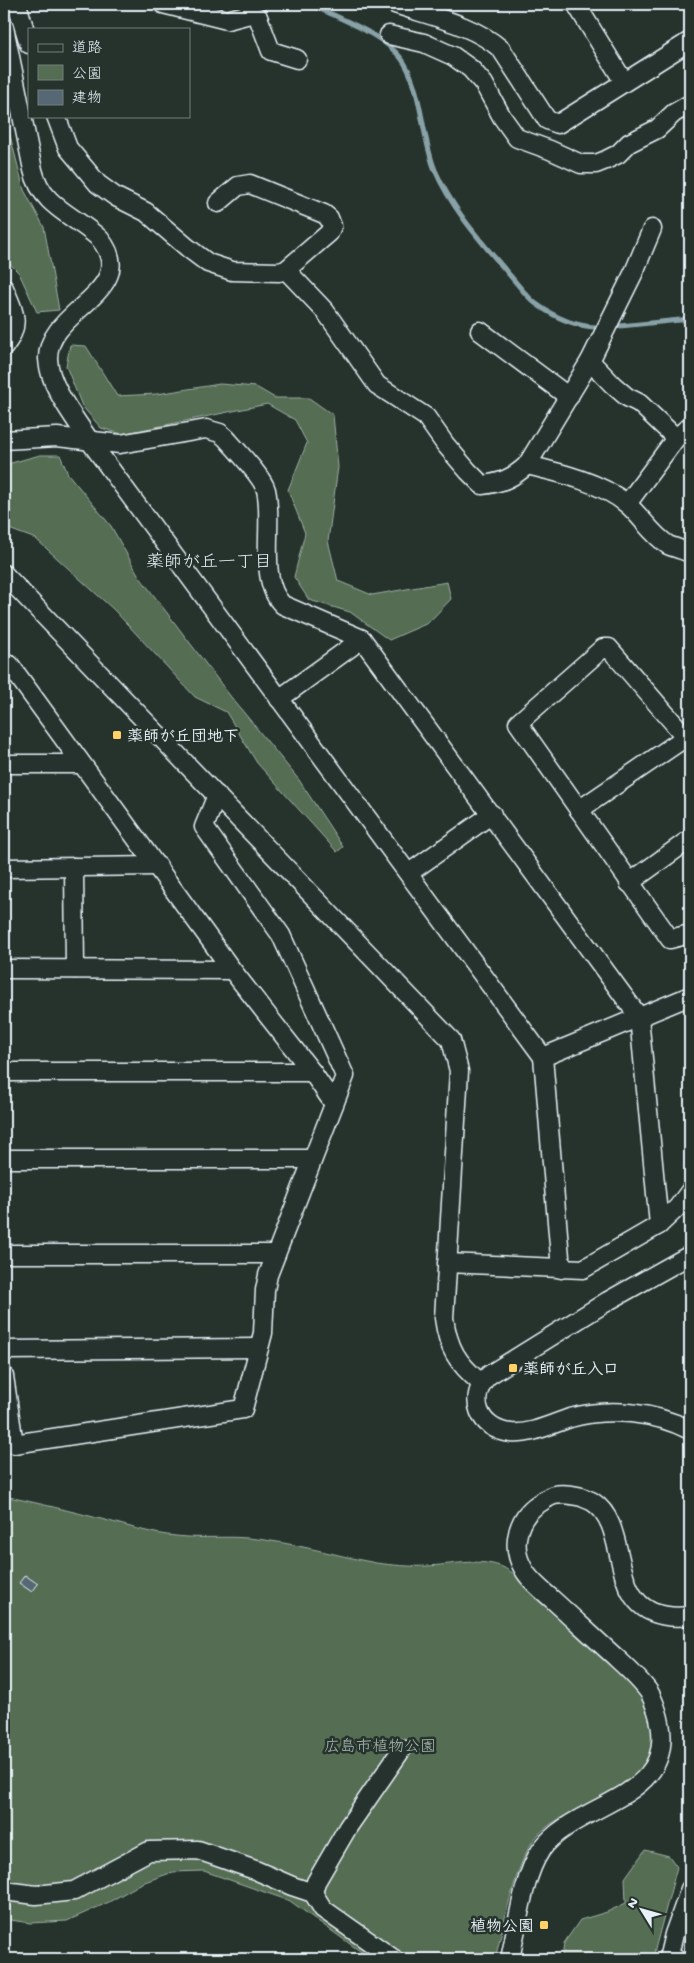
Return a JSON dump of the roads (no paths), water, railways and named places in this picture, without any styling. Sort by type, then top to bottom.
[{"type":"street","points":[[17,4],[28,41]]},
{"type":"street","points":[[163,4],[228,20],[250,14],[258,17],[271,51],[298,59]]},
{"type":"street","points":[[394,4],[462,26],[492,41],[501,49],[547,120],[558,124],[690,41]]},
{"type":"street","points":[[576,4],[624,82]]},
{"type":"street","points":[[4,27],[37,186],[48,201],[100,239],[110,260],[110,272],[106,283],[59,327],[52,340],[48,357],[52,378],[89,440],[543,1057],[561,1269]]},
{"type":"street","points":[[389,35],[424,43],[453,56],[471,69],[484,84],[502,118],[517,138],[581,164],[596,164],[618,154],[628,143],[656,129],[674,113],[690,104]]},
{"type":"street","points":[[57,118],[68,148],[98,184],[116,197],[146,212],[208,263],[232,271],[279,272],[286,270],[329,233],[332,226],[329,218],[324,214],[250,184],[238,186],[218,203]]},
{"type":"street","points":[[286,270],[325,311],[377,385],[426,418],[445,444],[482,485],[503,482],[517,475],[527,465],[590,361],[634,272],[652,229]]},
{"type":"street","points":[[4,288],[15,315],[15,323],[12,336],[4,347]]},
{"type":"street","points":[[480,331],[569,397]]},
{"type":"street","points":[[590,361],[613,385],[627,397],[640,403],[676,438]]},
{"type":"street","points":[[627,504],[676,438],[690,426]]},
{"type":"street","points":[[4,440],[57,437],[120,444],[206,430],[220,433],[226,438],[265,488],[270,584],[277,600],[283,605],[362,640],[492,814],[639,1017],[659,1226]]},
{"type":"street","points":[[527,465],[580,479],[602,489],[627,504],[642,522],[668,545],[690,552]]},
{"type":"street","points":[[4,574],[451,1040],[459,1070],[444,1318],[450,1345],[461,1364],[481,1383]]},
{"type":"street","points":[[279,699],[362,640]]},
{"type":"street","points":[[578,810],[688,739],[610,648],[603,648],[518,723],[578,810],[629,883],[670,939],[690,934]]},
{"type":"street","points":[[4,665],[10,665],[232,970],[312,1072],[334,1104]]},
{"type":"street","points":[[4,764],[81,764]]},
{"type":"street","points":[[4,1376],[14,1444],[243,1409],[263,1333],[266,1283],[345,1076],[281,935],[204,827],[217,795]]},
{"type":"street","points":[[409,873],[492,814]]},
{"type":"street","points":[[629,883],[690,839]]},
{"type":"street","points":[[4,868],[158,866]]},
{"type":"street","points":[[74,867],[75,969]]},
{"type":"street","points":[[4,969],[232,970]]},
{"type":"street","points":[[543,1057],[690,996]]},
{"type":"street","points":[[4,1072],[312,1072]]},
{"type":"street","points":[[4,1159],[312,1159]]},
{"type":"street","points":[[446,1263],[583,1270],[659,1226],[678,1207],[690,1191]]},
{"type":"street","points":[[4,1254],[276,1254]]},
{"type":"street","points":[[690,1255],[608,1301],[488,1375],[481,1383],[477,1394],[480,1413],[491,1427],[511,1433],[523,1432],[584,1415],[611,1412],[644,1415],[690,1430]]},
{"type":"street","points":[[4,1350],[258,1348]]},
{"type":"street","points":[[510,1959],[528,1875],[540,1851],[552,1837],[567,1826],[634,1789],[651,1772],[659,1752],[661,1734],[657,1712],[650,1693],[634,1674],[542,1590],[524,1570],[517,1554],[516,1534],[524,1516],[535,1505],[554,1495],[575,1495],[594,1502],[605,1514],[612,1531],[623,1576],[634,1597],[648,1609],[667,1616],[690,1616]]},
{"type":"street","points":[[394,1959],[323,1909],[314,1893],[316,1882],[348,1827],[402,1749]]},
{"type":"street","points":[[4,1891],[36,1895],[74,1891],[149,1851],[198,1850],[314,1893]]},
{"type":"street","points":[[676,1959],[669,1955],[674,1934],[690,1889]]},
{"type":"waterway","points":[[309,4],[362,28],[375,36],[397,54],[405,64],[419,102],[427,144],[435,170],[442,184],[467,224],[524,292],[535,303],[558,317],[575,324],[602,327]]},
{"type":"waterway","points":[[610,327],[690,319]]},
{"type":"place","name":"薬師が丘団地下","points":[[117,735]]},
{"type":"place","name":"薬師が丘入口","points":[[513,1368]]},
{"type":"place","name":"植物公園","points":[[544,1925]]},
{"type":"district","name":"薬師が丘一丁目","points":[[209,561]]},
{"type":"park label","name":"広島市植物公園","points":[[380,1745]]}]
